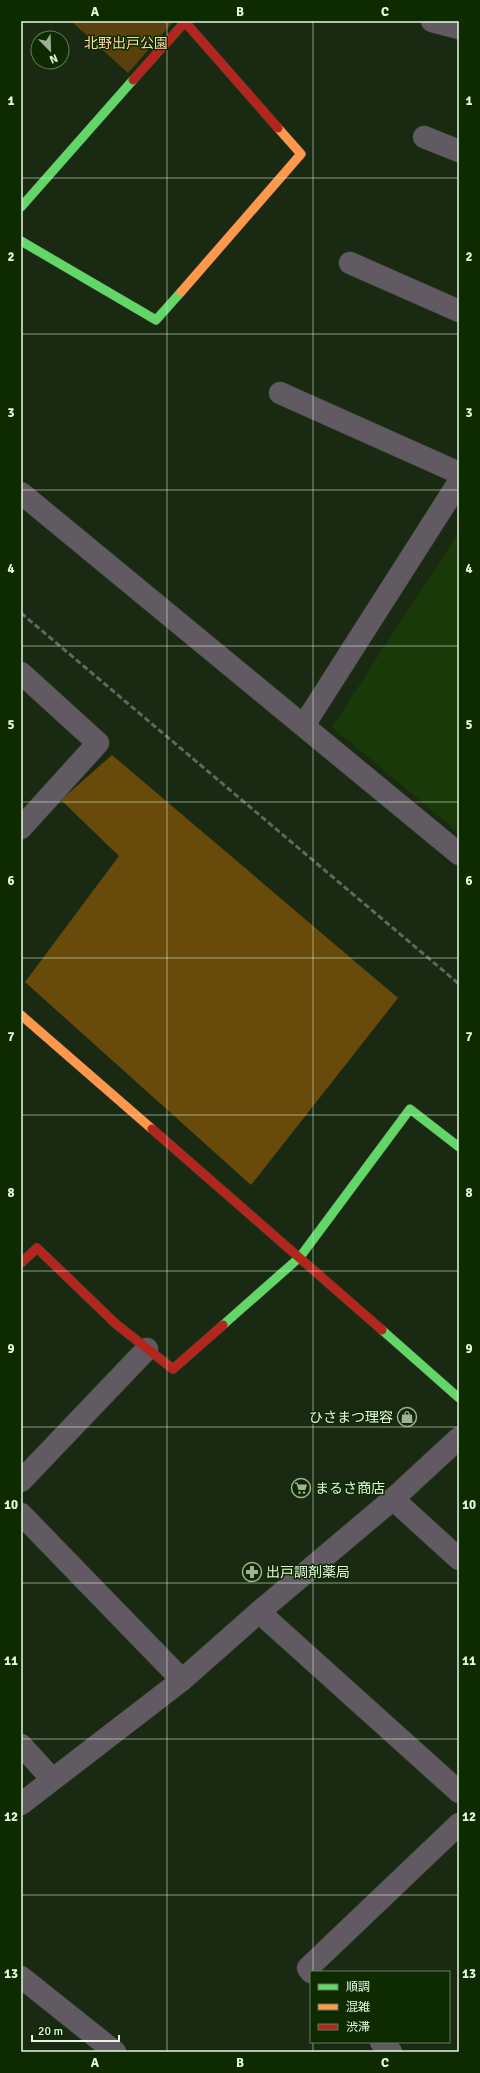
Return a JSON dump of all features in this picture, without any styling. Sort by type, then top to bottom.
[{"type":"street","points":[[432,21],[459,28]]},
{"type":"street","points":[[21,207],[185,22],[300,154],[156,320],[21,241]]},
{"type":"street","points":[[424,137],[459,151]]},
{"type":"street","points":[[350,263],[459,311]]},
{"type":"street","points":[[280,393],[459,473]]},
{"type":"street","points":[[304,725],[459,482]]},
{"type":"street","points":[[21,493],[459,854]]},
{"type":"street","points":[[21,674],[98,742],[21,828]]},
{"type":"street","points":[[21,1015],[300,1256],[459,1398]]},
{"type":"street","points":[[21,1263],[37,1248],[116,1324],[173,1369],[300,1256],[410,1109],[459,1147]]},
{"type":"street","points":[[21,1481],[147,1349]]},
{"type":"street","points":[[21,1804],[182,1680],[259,1612],[393,1499],[459,1438]]},
{"type":"street","points":[[393,1499],[459,1559]]},
{"type":"street","points":[[21,1514],[182,1680]]},
{"type":"street","points":[[259,1612],[459,1792]]},
{"type":"street","points":[[21,1745],[52,1779]]},
{"type":"street","points":[[310,1971],[308,1968],[459,1824]]},
{"type":"street","points":[[21,1977],[115,2052]]},
{"type":"street","points":[[382,2043],[391,2052]]},
{"type":"shaded area","points":[[459,532],[459,833],[332,727]]},
{"type":"shaded area","points":[[112,755],[398,998],[251,1185],[25,982],[119,856],[61,800]]},
{"type":"green space","name":"北野出戸公園","points":[[71,21],[174,21],[128,73]]},
{"type":"railway","points":[[21,613],[459,984]]},
{"type":"traffic: fast","points":[[21,207],[133,80]]},
{"type":"traffic: fast","points":[[21,241],[156,320],[181,292]]},
{"type":"traffic: fast","points":[[223,1325],[300,1257],[410,1109],[459,1147]]},
{"type":"traffic: fast","points":[[382,1330],[459,1398]]},
{"type":"traffic: slow","points":[[181,292],[301,154],[278,128]]},
{"type":"traffic: slow","points":[[21,1015],[152,1129]]},
{"type":"traffic: jam","points":[[133,80],[185,22],[278,128]]},
{"type":"traffic: jam","points":[[152,1129],[382,1330]]},
{"type":"traffic: jam","points":[[21,1263],[37,1248],[116,1324],[173,1369],[223,1325]]},
{"type":"place","name":"ひさまつ理容","points":[[407,1417]]},
{"type":"place","name":"まるさ商店","points":[[301,1488]]},
{"type":"place","name":"出戸調剤薬局","points":[[252,1572]]}]
